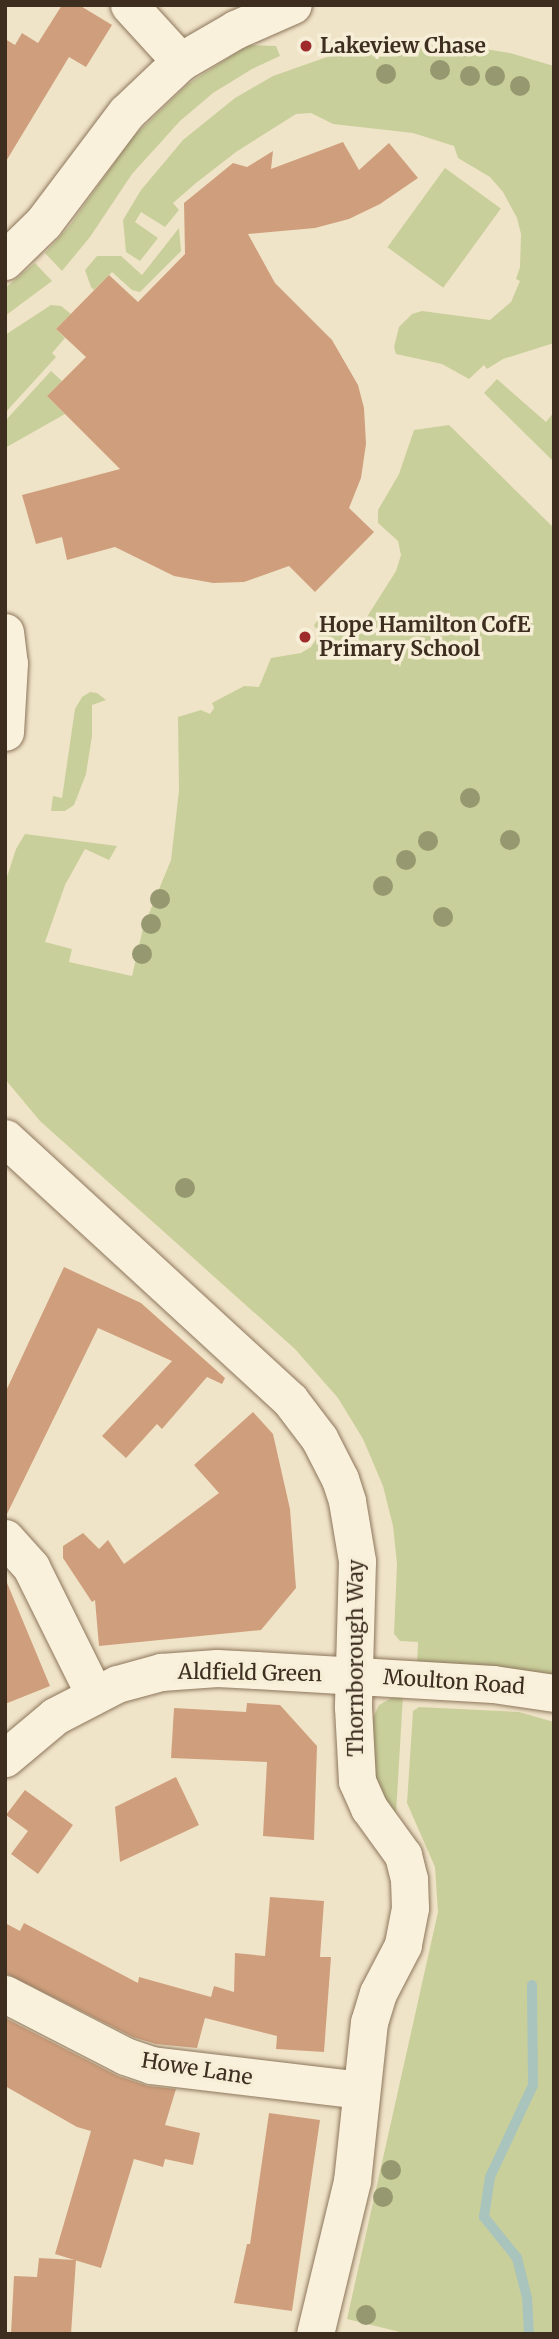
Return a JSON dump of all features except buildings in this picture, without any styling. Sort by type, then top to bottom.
[{"type":"street","points":[[129,5],[181,62]]},
{"type":"street","points":[[5,261],[52,214],[127,113],[181,62],[228,34],[293,5]]},
{"type":"street","points":[[5,632],[9,663],[5,732]]},
{"type":"street","name":"Thornborough Way","points":[[5,1138],[264,1374],[308,1421],[340,1479],[353,1526],[358,1577],[353,1675],[357,1781],[369,1808],[403,1855],[409,1879],[411,1908],[403,1945],[372,2008],[348,2200],[316,2334]]},
{"type":"street","points":[[5,1538],[31,1567],[94,1694]]},
{"type":"street","name":"Aldfield Green","points":[[5,1758],[39,1726],[94,1694],[135,1678],[179,1670],[217,1668],[353,1675]]},
{"type":"street","name":"Moulton Road","points":[[353,1675],[493,1684],[554,1693]]},
{"type":"street","name":"Howe Lane","points":[[5,1994],[125,2056],[151,2065],[361,2090]]},
{"type":"green space","points":[[441,42],[510,53],[554,66],[554,343],[503,359],[487,369],[484,365],[469,379],[442,364],[396,354],[394,347],[399,327],[412,314],[422,311],[490,320],[511,302],[520,281],[516,279],[520,267],[521,234],[517,218],[503,192],[490,177],[458,158],[454,146],[413,133],[333,124],[311,113],[296,114],[236,152],[196,183],[173,203],[179,210],[165,227],[141,212],[135,222],[158,238],[140,261],[126,252],[123,220],[141,190],[183,140],[235,98],[273,76],[344,51],[395,43]]},
{"type":"green space","points":[[248,45],[276,46],[280,56],[252,69],[213,93],[180,121],[132,174],[90,237],[62,271],[45,253],[68,228],[132,138],[188,84]]},
{"type":"green space","points":[[445,168],[501,209],[443,288],[387,247]]},
{"type":"green space","points":[[179,228],[181,251],[140,292],[132,290],[112,272],[94,290],[91,287],[85,270],[97,256],[121,256],[142,275]]},
{"type":"green space","points":[[35,263],[52,281],[5,316],[5,288]]},
{"type":"green space","points":[[51,305],[61,306],[71,314],[56,329],[65,338],[52,353],[56,357],[5,413],[5,335]]},
{"type":"green space","points":[[51,371],[62,381],[47,396],[65,414],[5,448],[5,421]]},
{"type":"green space","points":[[497,379],[546,422],[554,412],[554,462],[484,393]]},
{"type":"green space","points":[[449,425],[554,528],[554,1675],[417,1665],[418,1642],[400,1641],[394,1634],[397,1564],[393,1526],[383,1486],[363,1439],[338,1398],[295,1349],[40,1121],[5,1079],[5,883],[16,849],[25,834],[117,846],[109,860],[85,849],[65,885],[45,942],[72,949],[69,962],[132,976],[143,928],[171,860],[179,791],[178,717],[201,710],[210,714],[214,708],[212,703],[244,686],[259,687],[271,658],[301,653],[311,647],[319,635],[314,625],[323,614],[347,626],[365,620],[396,571],[401,555],[398,541],[378,523],[378,510],[399,474],[414,430]]},
{"type":"green space","points":[[90,692],[97,693],[106,700],[92,705],[92,736],[86,774],[74,805],[65,811],[51,811],[53,796],[62,798],[75,709],[82,697]]},
{"type":"green space","points":[[397,1695],[403,1695],[396,1814],[389,1808],[374,1779],[369,1726],[379,1705]]},
{"type":"green space","points":[[419,1707],[519,1712],[554,1722],[554,2334],[408,2334],[347,2319],[438,1912],[435,1867],[407,1803],[413,1711]]},
{"type":"waterway","points":[[529,2334],[527,2298],[517,2258],[484,2217],[490,2177],[533,2085],[532,1985]]},
{"type":"place","name":"Lakeview Chase","points":[[306,46]]},
{"type":"place","name":"Hope Hamilton CofE Primary School","points":[[305,637]]}]
